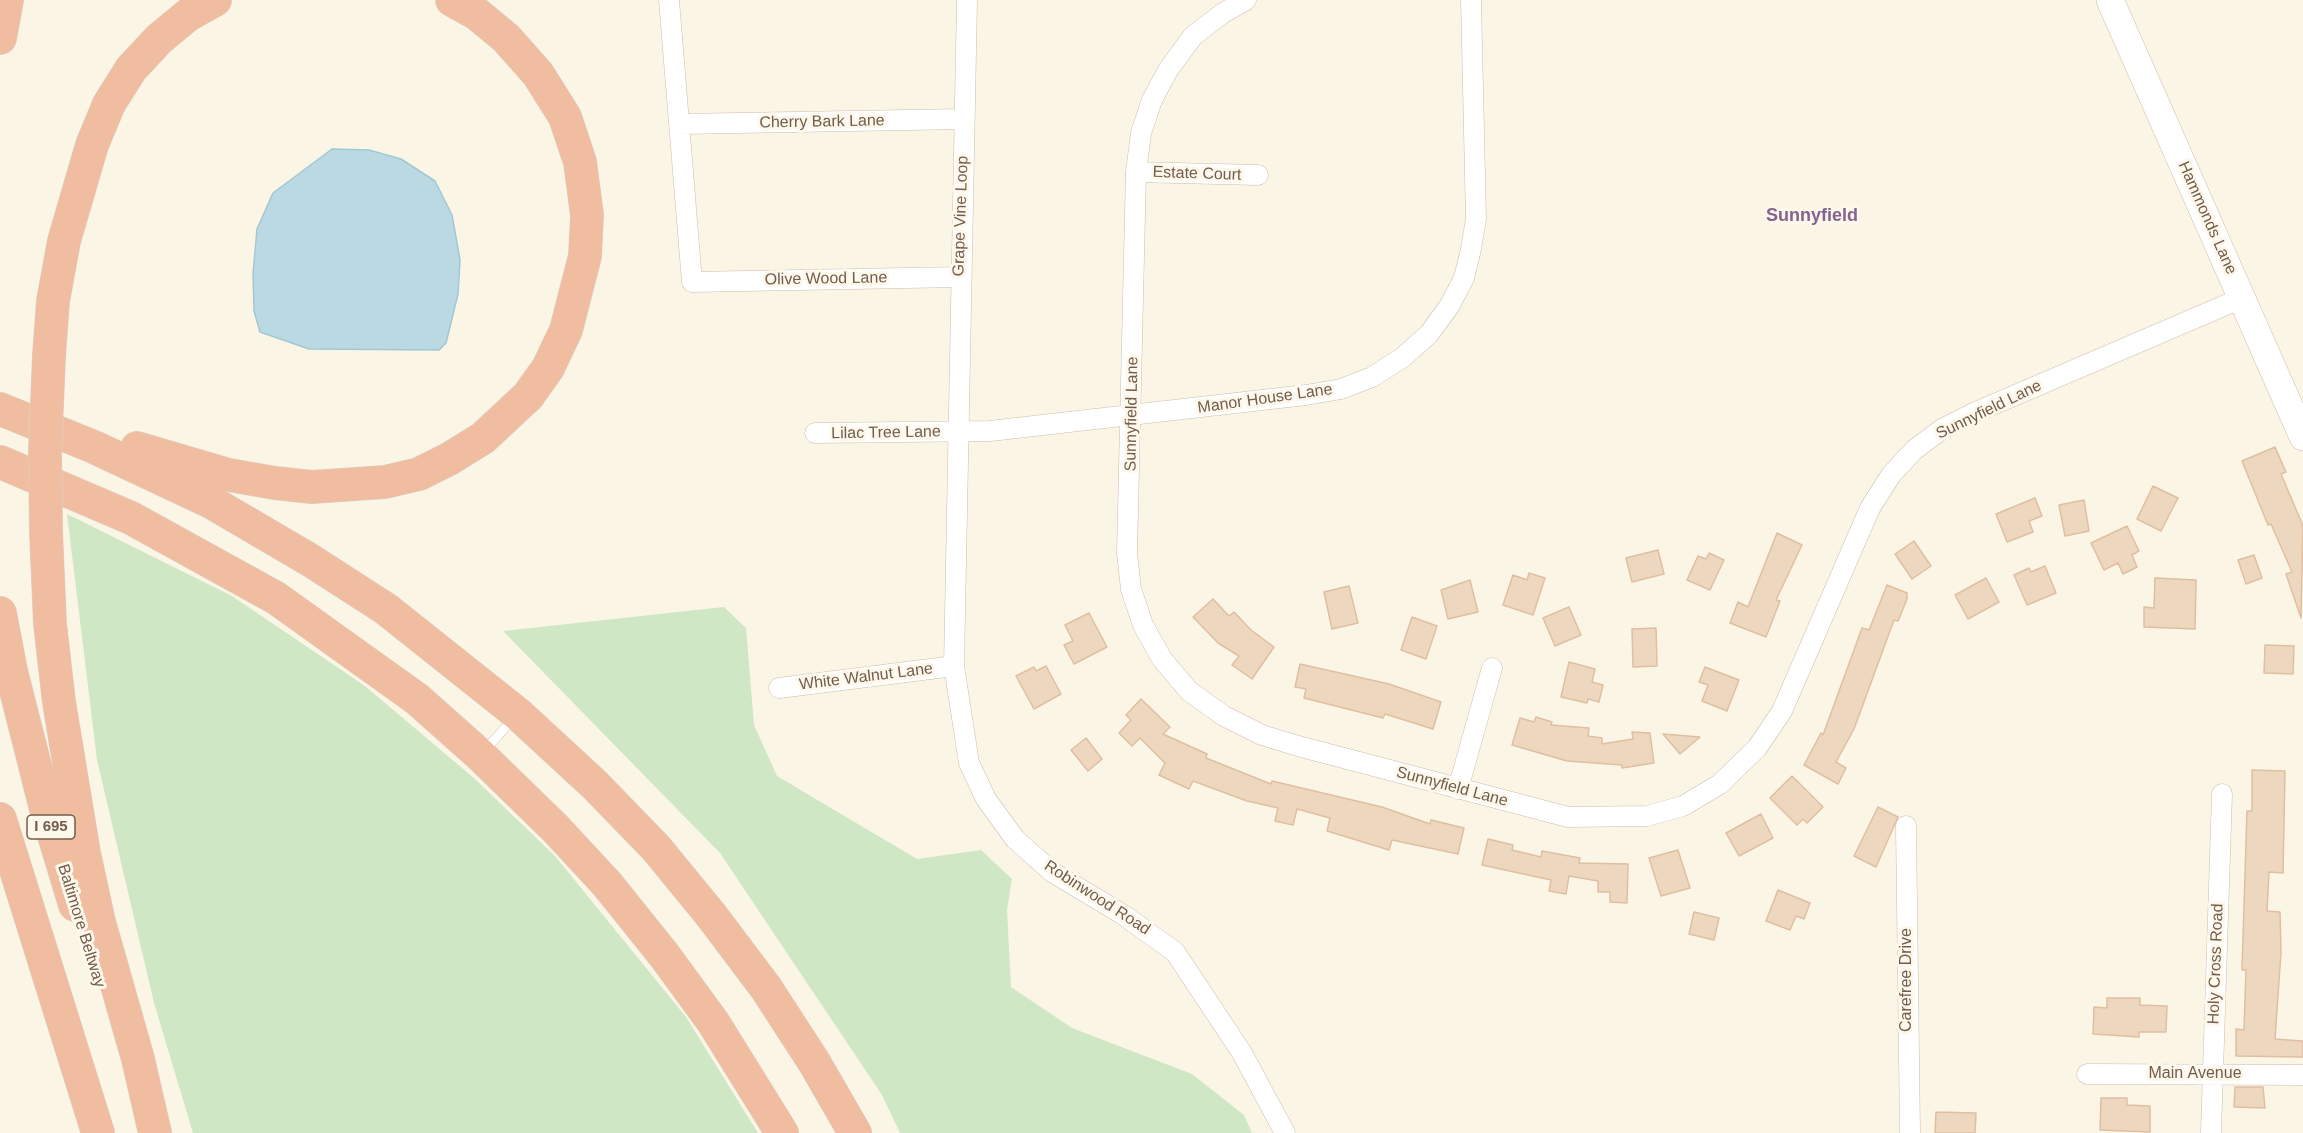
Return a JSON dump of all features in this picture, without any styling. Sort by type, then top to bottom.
[{"type":"highway","points":[[0,38],[8,0]]},
{"type":"highway","points":[[155,1133],[138,1059],[99,922],[84,854],[54,657],[46,532],[45,451],[49,356],[53,301],[64,241],[92,145],[109,104],[131,69],[159,39],[188,15],[215,0]]},
{"type":"highway","points":[[0,400],[183,463],[229,475],[312,487],[374,484],[418,474],[449,459],[483,438],[507,417],[528,396],[548,368],[566,330],[585,256],[587,215],[580,162],[565,117],[538,74],[506,38],[477,14],[452,0]]},
{"type":"highway","points":[[0,409],[94,447],[211,502],[300,554],[386,609],[518,714],[595,785],[656,848],[711,915],[772,998],[855,1133]]},
{"type":"highway","points":[[0,462],[131,518],[276,598],[417,699],[480,755],[555,828],[607,884],[664,955],[713,1022],[782,1133]]},
{"type":"highway","name":"Baltimore Beltway","points":[[0,613],[11,671],[46,809],[144,1133]]},
{"type":"highway","name":"I 695","points":[[0,819],[98,1133]]},
{"type":"highway","points":[[0,895],[90,1133]]},
{"type":"street","points":[[669,0],[668,13],[679,124]]},
{"type":"street","name":"Grape Vine Loop","points":[[956,432],[967,0]]},
{"type":"street","name":"Sunnyfield Lane","points":[[1246,0],[1223,13],[1193,36],[1168,70],[1152,100],[1141,133],[1136,172],[1127,553],[1131,589],[1143,625],[1162,659],[1190,691],[1224,716],[1262,735],[1568,817],[1608,819],[1647,816],[1683,806],[1720,784],[1757,748],[1782,711],[1870,508],[1891,475],[1914,450],[1942,429],[1976,412],[2242,298]]},
{"type":"street","name":"Manor House Lane","points":[[956,432],[1031,428],[1341,389],[1372,377],[1402,358],[1430,334],[1450,305],[1464,278],[1476,219],[1471,0]]},
{"type":"street","name":"Hammonds Lane","points":[[2110,0],[2303,437]]},
{"type":"street","name":"Cherry Bark Lane","points":[[679,124],[964,119]]},
{"type":"street","name":"Olive Wood Lane","points":[[679,124],[692,282],[960,277]]},
{"type":"street","name":"Estate Court","points":[[1136,172],[1258,175]]},
{"type":"street","name":"Lilac Tree Lane","points":[[815,433],[956,432]]},
{"type":"street","name":"Robinwood Road","points":[[956,432],[954,666],[969,763],[986,799],[1015,839],[1052,872],[1155,936],[1175,952],[1242,1053],[1285,1133]]},
{"type":"street","name":"White Walnut Lane","points":[[778,688],[954,666]]},
{"type":"street","points":[[1458,789],[1492,668]]},
{"type":"street","name":"Holy Cross Road","points":[[2211,1133],[2222,794]]},
{"type":"street","name":"Carefree Drive","points":[[1906,826],[1910,1133]]},
{"type":"street","name":"Main Avenue","points":[[2087,1074],[2303,1075]]},
{"type":"lane","points":[[480,755],[518,714]]},
{"type":"green space","points":[[67,514],[232,596],[365,686],[475,779],[555,856],[686,1017],[758,1133],[193,1133],[154,1003],[97,760]]},
{"type":"green space","points":[[724,607],[746,628],[754,725],[777,776],[917,859],[981,850],[1012,879],[1007,910],[1011,987],[1072,1028],[1192,1074],[1244,1115],[1252,1133],[900,1133],[882,1095],[720,853],[503,631]]},
{"type":"water","points":[[332,149],[369,150],[401,159],[435,181],[452,215],[460,260],[458,294],[446,343],[439,350],[309,349],[260,332],[254,311],[253,274],[257,229],[273,193]]},
{"type":"building","points":[[2275,447],[2286,472],[2281,474],[2303,526],[2301,618],[2286,574],[2292,572],[2271,524],[2268,525],[2242,461]]},
{"type":"building","points":[[2153,486],[2178,498],[2161,531],[2137,519]]},
{"type":"building","points":[[2035,498],[2042,516],[2029,521],[2033,532],[2007,542],[1996,514]]},
{"type":"building","points":[[2084,500],[2089,531],[2065,536],[2059,505]]},
{"type":"building","points":[[2127,526],[2139,551],[2132,555],[2137,567],[2123,574],[2118,563],[2104,570],[2091,543]]},
{"type":"building","points":[[1777,533],[1802,545],[1776,600],[1780,601],[1766,637],[1730,623],[1738,602],[1748,607]]},
{"type":"building","points":[[1914,541],[1931,566],[1912,579],[1895,554]]},
{"type":"building","points":[[1658,550],[1664,574],[1632,582],[1626,558]]},
{"type":"building","points":[[1709,553],[1724,560],[1710,590],[1687,580],[1698,556],[1706,559]]},
{"type":"building","points":[[2254,555],[2262,578],[2246,584],[2238,560]]},
{"type":"building","points":[[2045,566],[2056,593],[2027,605],[2014,575],[2029,568],[2031,572]]},
{"type":"building","points":[[1529,573],[1545,578],[1533,615],[1503,605],[1513,575],[1527,580]]},
{"type":"building","points":[[1986,578],[1999,602],[1968,619],[1955,595]]},
{"type":"building","points":[[2155,578],[2196,580],[2195,629],[2144,627],[2144,607],[2154,608]]},
{"type":"building","points":[[1470,580],[1478,612],[1448,619],[1441,590]]},
{"type":"building","points":[[1887,585],[1907,593],[1907,599],[1898,621],[1894,620],[1854,729],[1836,762],[1846,768],[1838,784],[1804,765],[1821,733],[1823,735],[1862,628],[1869,630]]},
{"type":"building","points":[[1349,586],[1358,623],[1332,629],[1324,592]]},
{"type":"building","points":[[1213,599],[1229,616],[1234,612],[1251,630],[1274,647],[1252,679],[1232,665],[1239,656],[1218,643],[1193,617]]},
{"type":"building","points":[[1569,607],[1581,635],[1555,646],[1543,618]]},
{"type":"building","points":[[1089,613],[1107,647],[1074,664],[1064,645],[1073,641],[1065,625]]},
{"type":"building","points":[[1412,617],[1437,626],[1426,659],[1401,650]]},
{"type":"building","points":[[1656,628],[1657,666],[1633,667],[1632,629]]},
{"type":"building","points":[[2265,645],[2294,646],[2293,674],[2264,673]]},
{"type":"building","points":[[1569,662],[1595,669],[1592,682],[1603,685],[1599,702],[1588,699],[1587,703],[1561,697]]},
{"type":"building","points":[[1300,664],[1389,684],[1441,702],[1433,729],[1385,714],[1383,718],[1304,698],[1306,689],[1295,687]]},
{"type":"building","points":[[1046,666],[1061,694],[1034,709],[1016,676],[1034,667],[1036,671]]},
{"type":"building","points":[[1705,667],[1739,680],[1727,711],[1702,701],[1708,685],[1699,682]]},
{"type":"building","points":[[1141,699],[1170,727],[1163,734],[1207,754],[1206,758],[1271,784],[1272,781],[1382,807],[1430,824],[1431,820],[1464,828],[1458,854],[1392,840],[1389,850],[1327,831],[1330,818],[1297,809],[1293,825],[1275,821],[1278,808],[1247,801],[1193,781],[1189,789],[1159,775],[1165,763],[1140,738],[1132,746],[1119,733],[1131,720],[1126,715]]},
{"type":"building","points":[[1536,717],[1552,722],[1551,725],[1589,728],[1588,736],[1602,738],[1602,744],[1633,739],[1632,732],[1650,733],[1654,763],[1622,768],[1622,765],[1567,761],[1512,745],[1520,718],[1534,722]]},
{"type":"building","points":[[1663,734],[1700,737],[1680,754]]},
{"type":"building","points":[[1086,738],[1102,759],[1088,771],[1071,750]]},
{"type":"building","points":[[2252,770],[2285,771],[2283,873],[2269,872],[2267,911],[2280,912],[2281,952],[2275,1039],[2303,1041],[2303,1057],[2236,1056],[2236,1029],[2244,1030],[2246,970],[2242,970],[2247,811],[2252,811]]},
{"type":"building","points":[[1792,776],[1823,807],[1807,823],[1803,819],[1797,825],[1770,798]]},
{"type":"building","points":[[1878,807],[1898,817],[1876,867],[1854,856]]},
{"type":"building","points":[[1761,814],[1773,838],[1739,856],[1726,833]]},
{"type":"building","points":[[1488,839],[1513,845],[1512,850],[1541,857],[1542,851],[1580,858],[1579,863],[1628,864],[1627,903],[1610,902],[1610,892],[1598,892],[1598,881],[1569,876],[1566,894],[1549,891],[1551,880],[1482,865]]},
{"type":"building","points":[[1678,850],[1690,888],[1661,896],[1649,858]]},
{"type":"building","points":[[1778,890],[1810,903],[1804,919],[1796,916],[1790,930],[1766,921]]},
{"type":"building","points":[[1694,912],[1719,918],[1714,940],[1689,934]]},
{"type":"building","points":[[2107,998],[2140,998],[2140,1005],[2167,1006],[2166,1032],[2139,1032],[2139,1037],[2093,1034],[2094,1007],[2107,1008]]},
{"type":"building","points":[[2235,1087],[2263,1087],[2265,1108],[2234,1107]]},
{"type":"building","points":[[2101,1098],[2127,1098],[2127,1105],[2150,1106],[2150,1132],[2100,1130]]},
{"type":"building","points":[[1936,1112],[1976,1113],[1975,1133],[1935,1133]]},
{"type":"district","name":"Sunnyfield","points":[[1812,216]]}]
